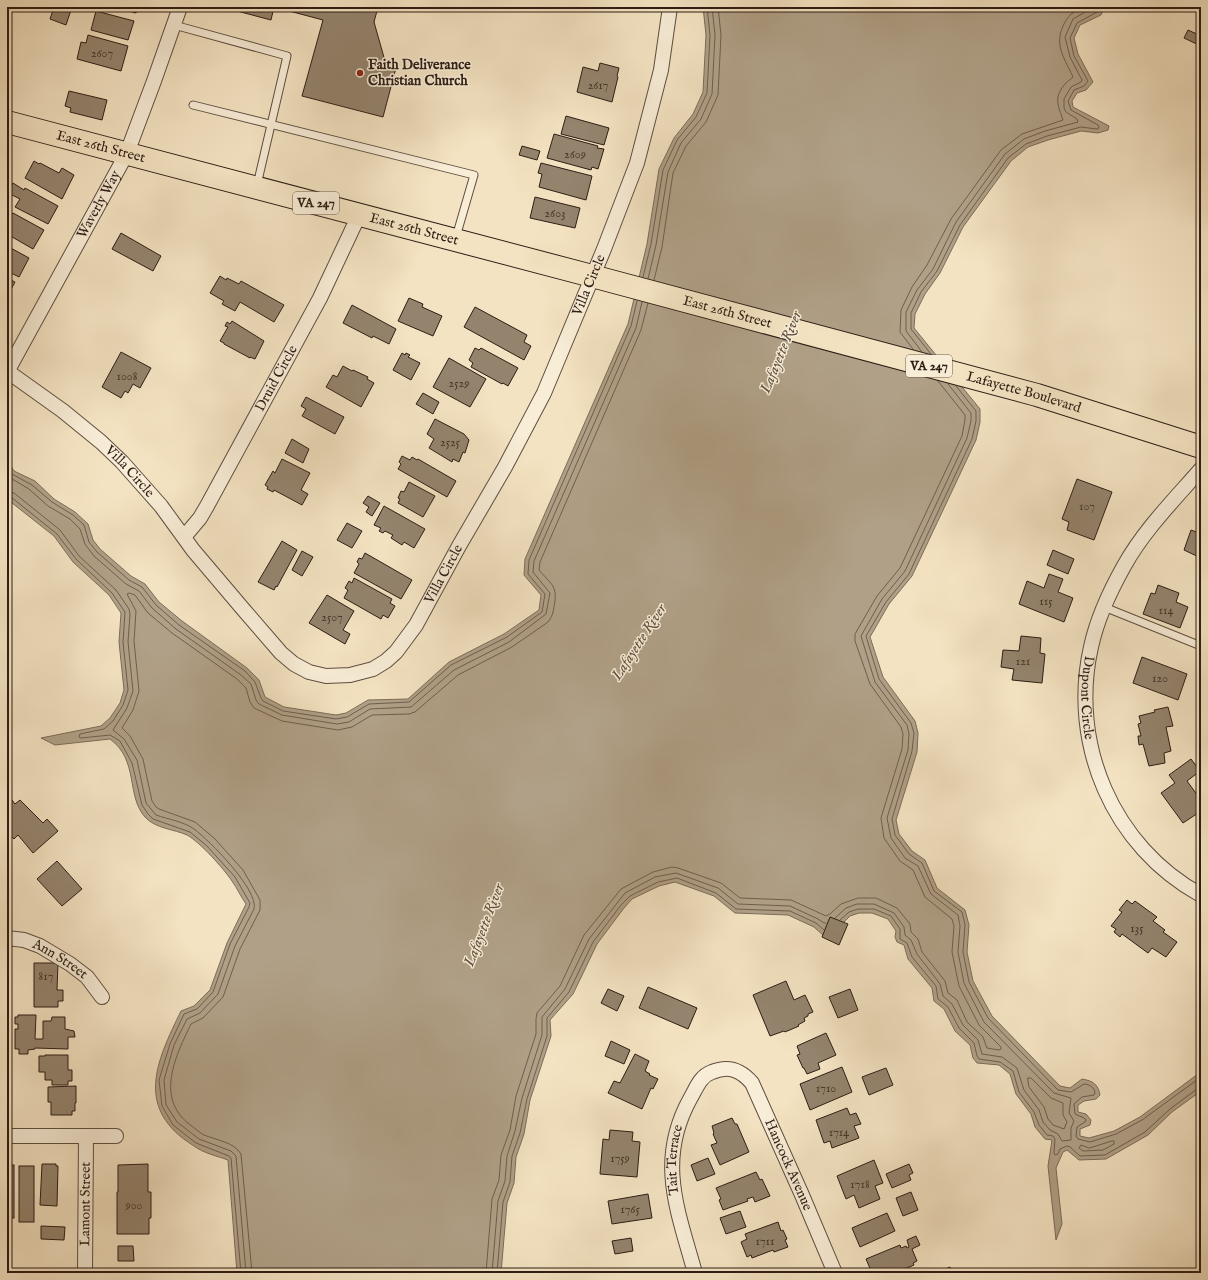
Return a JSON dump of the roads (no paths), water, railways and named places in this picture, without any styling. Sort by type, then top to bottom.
[{"type":"main road","name":"East 26th Street","points":[[7,122],[821,338]]},
{"type":"main road","name":"Lafayette Boulevard","points":[[821,338],[1037,395],[1201,447]]},
{"type":"street","name":"Waverly Way","points":[[7,372],[126,153],[154,81],[180,7]]},
{"type":"street","name":"Villa Circle","points":[[7,372],[63,411],[101,442],[122,462],[161,506],[184,537],[248,615],[281,653],[294,664],[309,672],[326,676],[350,675],[373,669],[386,661],[396,652],[416,625],[459,546],[505,467],[544,392],[637,163],[661,70],[670,7]]},
{"type":"street","name":"Druid Circle","points":[[184,537],[200,518],[207,506],[320,298],[358,214]]},
{"type":"street","name":"Dupont Circle","points":[[1201,469],[1144,535],[1124,566],[1104,607],[1091,647],[1086,697],[1086,723],[1092,754],[1105,790],[1117,813],[1135,840],[1162,868],[1187,887],[1201,895]]},
{"type":"street","name":"Ann Street","points":[[7,938],[24,940],[40,946],[70,964],[87,977],[102,997]]},
{"type":"street","name":"Tait Terrace","points":[[695,1273],[679,1218],[671,1161],[676,1134],[685,1108],[701,1080],[710,1072],[722,1068],[729,1068]]},
{"type":"street","name":"Hancock Avenue","points":[[729,1068],[746,1076],[752,1083],[802,1194],[835,1273]]},
{"type":"street","points":[[7,1136],[116,1136]]},
{"type":"street","name":"Lamont Street","points":[[85,1272],[86,1136]]},
{"type":"lane","points":[[174,25],[286,56],[257,188]]},
{"type":"lane","points":[[193,105],[474,175],[456,240]]},
{"type":"lane","points":[[1104,607],[1201,646]]},
{"type":"water","name":"Lafayette River","points":[[703,7],[1104,7],[1101,15],[1080,25],[1074,38],[1078,54],[1093,82],[1086,90],[1077,93],[1072,101],[1073,107],[1109,126],[1108,130],[1098,133],[1081,131],[1048,140],[1028,147],[1011,161],[963,227],[940,273],[925,294],[915,314],[914,328],[980,409],[980,422],[976,440],[912,576],[889,604],[870,637],[883,677],[915,721],[918,733],[917,752],[896,820],[899,834],[912,851],[925,860],[937,888],[965,910],[969,925],[967,952],[973,981],[992,1016],[1060,1086],[1070,1088],[1082,1079],[1092,1082],[1098,1088],[1100,1095],[1096,1099],[1084,1101],[1078,1105],[1078,1112],[1086,1114],[1091,1120],[1090,1125],[1080,1129],[1080,1136],[1089,1138],[1114,1131],[1140,1117],[1198,1074],[1201,1069],[1201,1091],[1172,1112],[1148,1135],[1106,1159],[1079,1160],[1067,1150],[1063,1152],[1056,1168],[1062,1224],[1056,1240],[1048,1166],[1052,1140],[1045,1139],[1035,1127],[1031,1114],[1016,1094],[1010,1074],[999,1065],[977,1063],[973,1058],[970,1045],[955,1031],[944,1009],[934,1001],[932,988],[908,959],[904,945],[897,942],[895,937],[896,931],[888,919],[872,913],[859,913],[850,916],[839,927],[823,935],[814,927],[788,915],[735,913],[714,896],[675,882],[659,886],[632,899],[597,944],[573,994],[550,1020],[551,1036],[530,1100],[524,1134],[516,1157],[514,1183],[507,1203],[501,1273],[237,1273],[228,1160],[202,1151],[175,1132],[163,1116],[157,1100],[156,1084],[158,1066],[164,1048],[181,1011],[194,1006],[210,990],[227,943],[246,904],[228,876],[198,843],[187,835],[154,824],[145,817],[139,808],[136,799],[129,767],[125,757],[110,739],[55,745],[41,738],[101,726],[110,718],[120,703],[124,690],[119,642],[121,613],[109,595],[73,562],[54,536],[7,499],[7,460],[14,471],[35,481],[54,499],[75,512],[88,524],[93,540],[100,549],[131,576],[145,584],[159,602],[182,621],[247,668],[259,680],[265,697],[284,707],[336,715],[346,713],[368,700],[408,699],[449,662],[504,634],[539,610],[541,595],[524,575],[525,559],[628,324],[647,244],[659,169],[674,138],[693,114],[703,92],[706,35]]},
{"type":"place","name":"Faith Deliverance Christian Church","points":[[360,73]]}]
